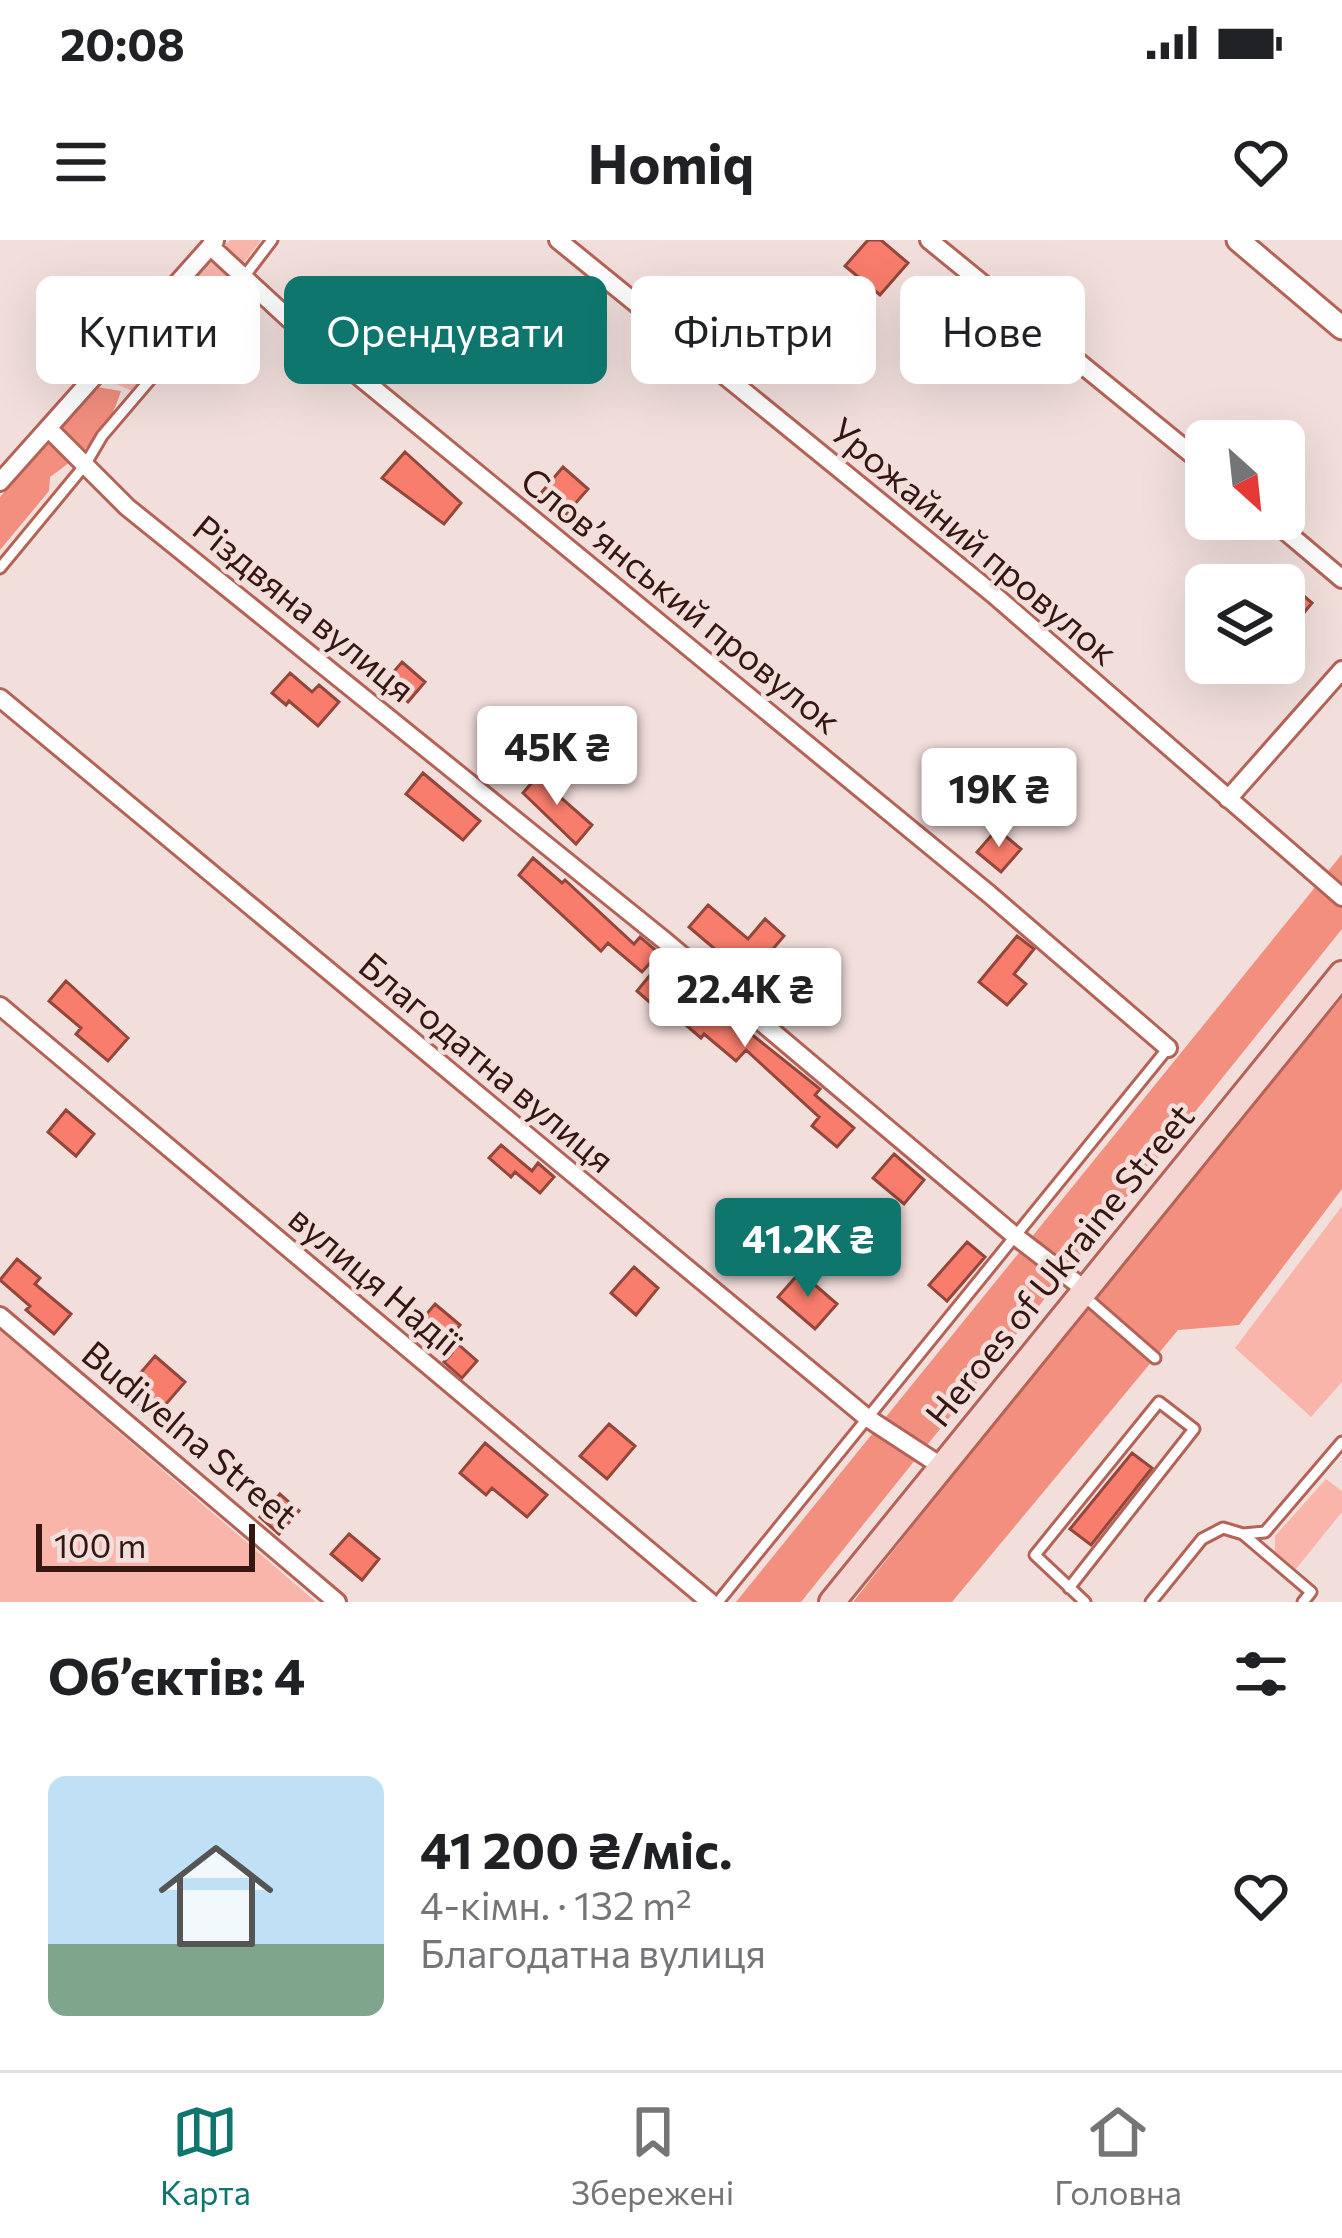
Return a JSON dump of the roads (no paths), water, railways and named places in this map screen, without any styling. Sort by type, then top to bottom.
[{"type":"main road","name":"Heroes of Ukraine Street","points":[[832,1602],[1342,974]]},
{"type":"street","name":"Урожайний провулок","points":[[559,240],[993,594],[1342,898]]},
{"type":"street","points":[[929,240],[1185,449]]},
{"type":"street","points":[[1238,240],[1342,328]]},
{"type":"street","name":"Словʼянський провулок","points":[[213,243],[242,276]]},
{"type":"street","points":[[2,476],[213,243]]},
{"type":"street","name":"Словʼянський провулок","points":[[260,293],[989,894],[1168,1048]]},
{"type":"street","name":"Різдвяна вулиця","points":[[48,428],[128,508],[647,927],[1082,1290]]},
{"type":"street","points":[[1296,540],[1342,579]]},
{"type":"street","points":[[1228,799],[1342,670]]},
{"type":"street","name":"Благодатна вулиця","points":[[0,698],[866,1417],[941,1466]]},
{"type":"street","name":"вулиця Надії","points":[[0,1006],[714,1602]]},
{"type":"street","name":"Budivelna Street","points":[[0,1316],[338,1602]]},
{"type":"lane","points":[[247,276],[272,240]]},
{"type":"lane","points":[[0,568],[147,384]]},
{"type":"lane","points":[[714,1602],[1168,1048]]},
{"type":"lane","points":[[1082,1290],[1155,1358]]},
{"type":"lane","points":[[1069,1588],[1194,1430],[1159,1402],[1035,1555],[1069,1588],[1085,1602]]},
{"type":"lane","points":[[1151,1602],[1202,1539],[1223,1528],[1243,1534],[1265,1532],[1342,1442]]},
{"type":"lane","points":[[1243,1534],[1311,1592],[1303,1602]]}]
